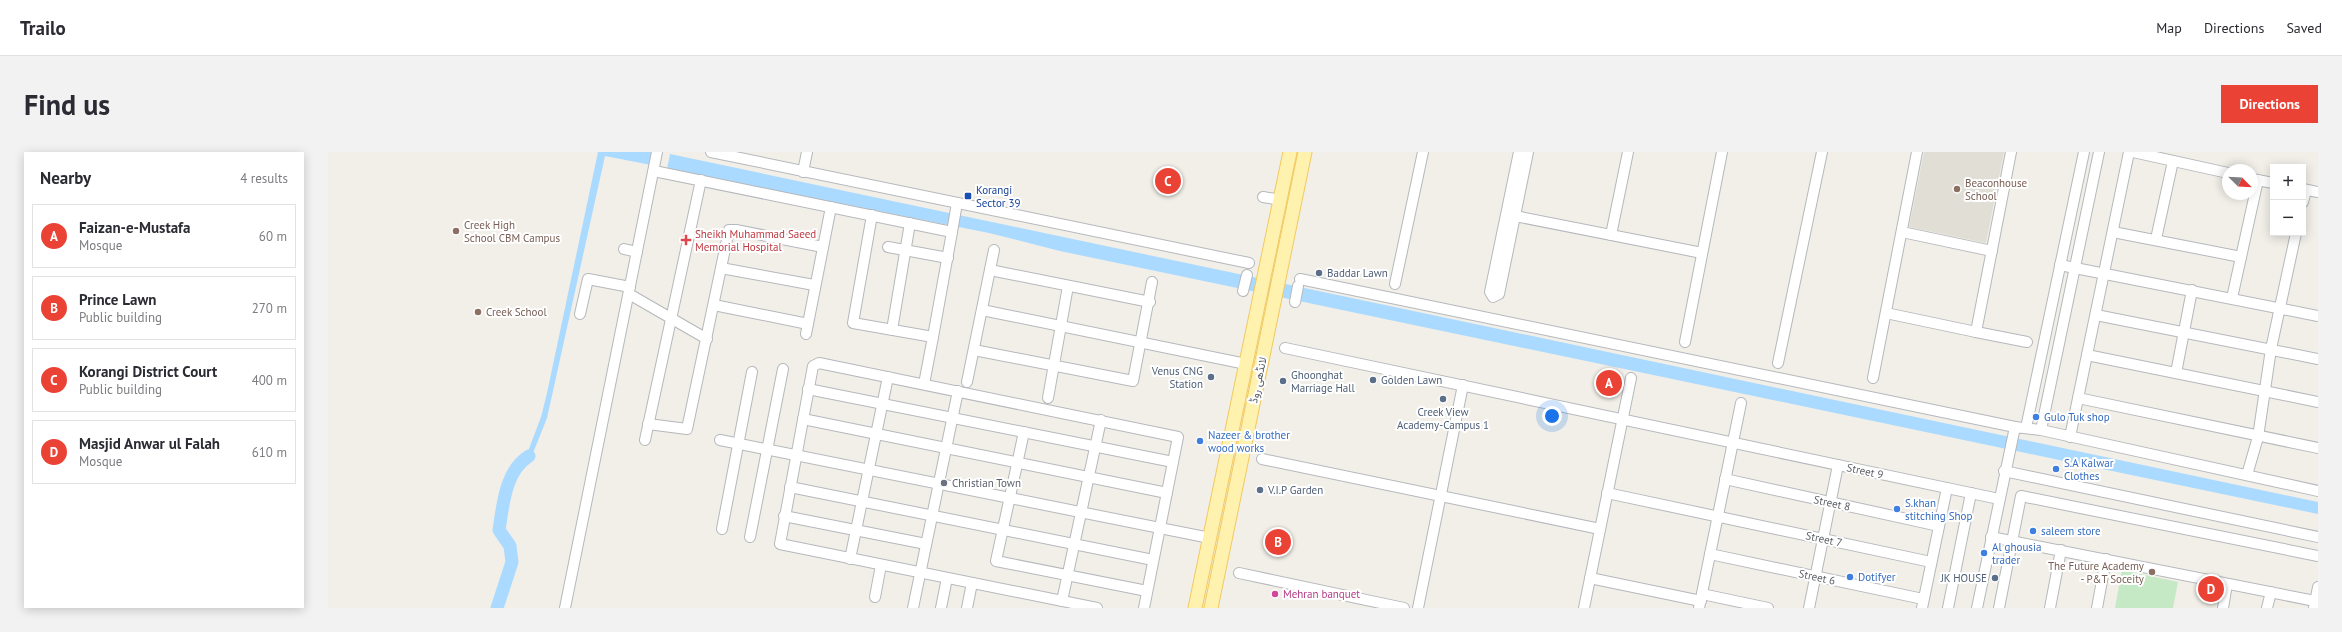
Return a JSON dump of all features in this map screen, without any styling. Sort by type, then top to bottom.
[{"type":"main road","points":[[1281,200],[1290,152]]},
{"type":"main road","name":"لانڈھی روڈ","points":[[1211,608],[1305,152]]},
{"type":"main road","name":"لانڈھی روڈ","points":[[1195,608],[1281,200]]},
{"type":"street","points":[[565,608],[657,152]]},
{"type":"street","points":[[711,152],[956,208],[1249,263]]},
{"type":"street","points":[[803,172],[808,152]]},
{"type":"street","points":[[1395,284],[1423,152]]},
{"type":"street","points":[[1519,152],[1510,215],[1499,294],[1493,297],[1490,292],[1510,215],[1528,152]]},
{"type":"street","points":[[1610,235],[1628,152]]},
{"type":"street","points":[[1685,342],[1722,152]]},
{"type":"street","points":[[1778,363],[1822,152]]},
{"type":"street","points":[[1873,378],[1917,152]]},
{"type":"street","points":[[1976,332],[2012,152]]},
{"type":"street","points":[[2026,428],[2084,152]]},
{"type":"street","points":[[2041,430],[2076,269],[2099,152]]},
{"type":"street","points":[[2070,437],[2129,152]]},
{"type":"street","points":[[2133,152],[2222,172]]},
{"type":"street","points":[[2156,239],[2172,161]]},
{"type":"street","points":[[654,169],[831,207],[953,231]]},
{"type":"street","points":[[645,440],[670,317],[701,180]]},
{"type":"street","points":[[2258,180],[2270,182]]},
{"type":"street","points":[[2306,190],[2318,192]]},
{"type":"street","points":[[1263,197],[1281,200]]},
{"type":"street","points":[[2232,298],[2251,200]]},
{"type":"street","points":[[806,334],[814,285],[831,207]]},
{"type":"street","points":[[924,384],[956,208]]},
{"type":"street","points":[[872,215],[852,322],[933,337]]},
{"type":"street","points":[[1510,215],[1702,253]]},
{"type":"street","points":[[892,330],[910,223]]},
{"type":"street","points":[[648,424],[687,429],[729,230],[736,230],[823,247]]},
{"type":"street","points":[[1902,232],[1992,251]]},
{"type":"street","points":[[2113,232],[2156,239],[2241,257]]},
{"type":"street","points":[[2247,475],[2258,437],[2271,349],[2295,236]]},
{"type":"street","points":[[888,247],[948,258]]},
{"type":"street","points":[[624,249],[637,252]]},
{"type":"street","points":[[967,382],[994,250]]},
{"type":"street","points":[[2060,265],[2318,316]]},
{"type":"street","points":[[721,268],[814,285]]},
{"type":"street","points":[[990,270],[1150,302]]},
{"type":"street","points":[[1243,291],[1247,275]]},
{"type":"street","points":[[580,314],[588,279],[630,291],[707,339]]},
{"type":"street","points":[[974,350],[1054,367],[1133,381],[1150,302],[1152,282]]},
{"type":"street","points":[[1295,302],[1299,283],[2014,431],[2026,428],[2041,430],[2318,491]]},
{"type":"street","points":[[1048,398],[1068,286]]},
{"type":"street","points":[[2176,373],[2192,290]]},
{"type":"street","points":[[714,305],[808,324]]},
{"type":"street","points":[[982,310],[1246,364]]},
{"type":"street","points":[[1886,313],[2027,342]]},
{"type":"street","points":[[2096,315],[2318,359]]},
{"type":"street","name":"Street 9","points":[[1285,348],[1999,499]]},
{"type":"street","points":[[2087,355],[2318,402]]},
{"type":"street","points":[[1097,608],[780,544],[813,366],[819,363],[1178,436],[1144,608]]},
{"type":"street","points":[[750,537],[783,369]]},
{"type":"street","points":[[722,529],[752,372]]},
{"type":"street","points":[[850,559],[888,377]]},
{"type":"street","points":[[1584,608],[1631,378]]},
{"type":"street","points":[[1418,608],[1463,385]]},
{"type":"street","points":[[808,389],[953,417],[1095,448],[1173,462]]},
{"type":"street","points":[[913,608],[958,391]]},
{"type":"street","points":[[2078,398],[2258,437],[2318,448]]},
{"type":"street","points":[[1701,601],[1741,403]]},
{"type":"street","points":[[803,419],[1167,493]]},
{"type":"street","points":[[1062,601],[1101,420]]},
{"type":"street","points":[[1976,608],[2004,471],[2014,431]]},
{"type":"street","points":[[1024,432],[996,561],[1147,591]]},
{"type":"street","points":[[720,440],[1210,538]]},
{"type":"street","points":[[1262,459],[1600,529]]},
{"type":"street","points":[[1809,608],[1838,465]]},
{"type":"street","points":[[2004,471],[2318,537]]},
{"type":"street","name":"Street 8","points":[[1725,480],[1939,526]]},
{"type":"street","points":[[790,487],[1153,560]]},
{"type":"street","points":[[1922,604],[1947,488]]},
{"type":"street","points":[[1948,608],[1971,493]]},
{"type":"street","name":"Street 7","points":[[1607,494],[1718,516],[1931,562]]},
{"type":"street","points":[[1999,608],[2021,496],[2318,556]]},
{"type":"street","points":[[784,516],[926,544]]},
{"type":"street","points":[[1991,537],[2270,592],[2314,604],[2318,587]]},
{"type":"street","points":[[2050,608],[2061,550]]},
{"type":"street","name":"Street 6","points":[[1710,554],[1816,576],[1922,604]]},
{"type":"street","points":[[2096,608],[2106,560]]},
{"type":"street","points":[[875,597],[881,565]]},
{"type":"street","points":[[1239,573],[1404,608]]},
{"type":"street","points":[[941,608],[947,578]]},
{"type":"street","points":[[1590,578],[1701,601],[1768,608]]},
{"type":"street","points":[[967,608],[972,583]]},
{"type":"street","points":[[2223,608],[2227,584]]},
{"type":"street","points":[[2268,608],[2270,592]]},
{"type":"shaded area","name":"Beaconhouse School","points":[[1924,152],[2004,152],[1986,243],[1909,227]]},
{"type":"green space","points":[[2122,570],[2178,582],[2173,608],[2115,608]]},
{"type":"water","points":[[598,152],[654,152],[651,165],[605,156],[547,418],[531,458],[527,454],[541,417],[547,393]]},
{"type":"water","points":[[670,154],[2318,502],[2318,514],[1060,251],[989,233],[667,169]]},
{"type":"waterway","points":[[497,608],[512,562],[510,546],[499,530],[506,489],[515,470],[521,462],[529,456]]},
{"type":"place","name":"Korangi District Court","points":[[1168,181]]},
{"type":"place","name":"Beaconhouse School","points":[[1957,189]]},
{"type":"place","name":"Korangi Sector 39","points":[[968,196]]},
{"type":"place","name":"Creek High School CBM Campus","points":[[456,231]]},
{"type":"place","name":"Sheikh Muhammad Saeed Memorial Hospital","points":[[686,240]]},
{"type":"place","name":"Baddar Lawn","points":[[1319,273]]},
{"type":"place","name":"Creek School","points":[[478,312]]},
{"type":"place","name":"Venus CNG Station","points":[[1211,377]]},
{"type":"place","name":"Golden Lawn","points":[[1373,380]]},
{"type":"place","name":"Ghoonghat Marriage Hall","points":[[1283,381]]},
{"type":"place","name":"Faizan-e-Mustafa","points":[[1609,383]]},
{"type":"place","name":"Creek View Academy-Campus 1","points":[[1443,399]]},
{"type":"place","name":"Gulo Tuk shop","points":[[2036,417]]},
{"type":"place","name":"Nazeer & brother wood works","points":[[1200,441]]},
{"type":"place","name":"S.A Kalwar Clothes","points":[[2056,469]]},
{"type":"place","name":"Christian Town","points":[[944,483]]},
{"type":"place","name":"V.I.P Garden","points":[[1260,490]]},
{"type":"place","name":"S.khan stitching Shop","points":[[1897,509]]},
{"type":"place","name":"saleem store","points":[[2033,531]]},
{"type":"place","name":"Prince Lawn","points":[[1278,542]]},
{"type":"place","name":"Al ghousia trader","points":[[1984,553]]},
{"type":"place","name":"The Future Academy - P&T Soceity","points":[[2152,572]]},
{"type":"place","name":"Dotifyer","points":[[1850,577]]},
{"type":"place","name":"JK HOUSE","points":[[1995,578]]},
{"type":"place","name":"Masjid Anwar ul Falah","points":[[2211,589]]},
{"type":"place","name":"Mehran banquet","points":[[1275,594]]}]
